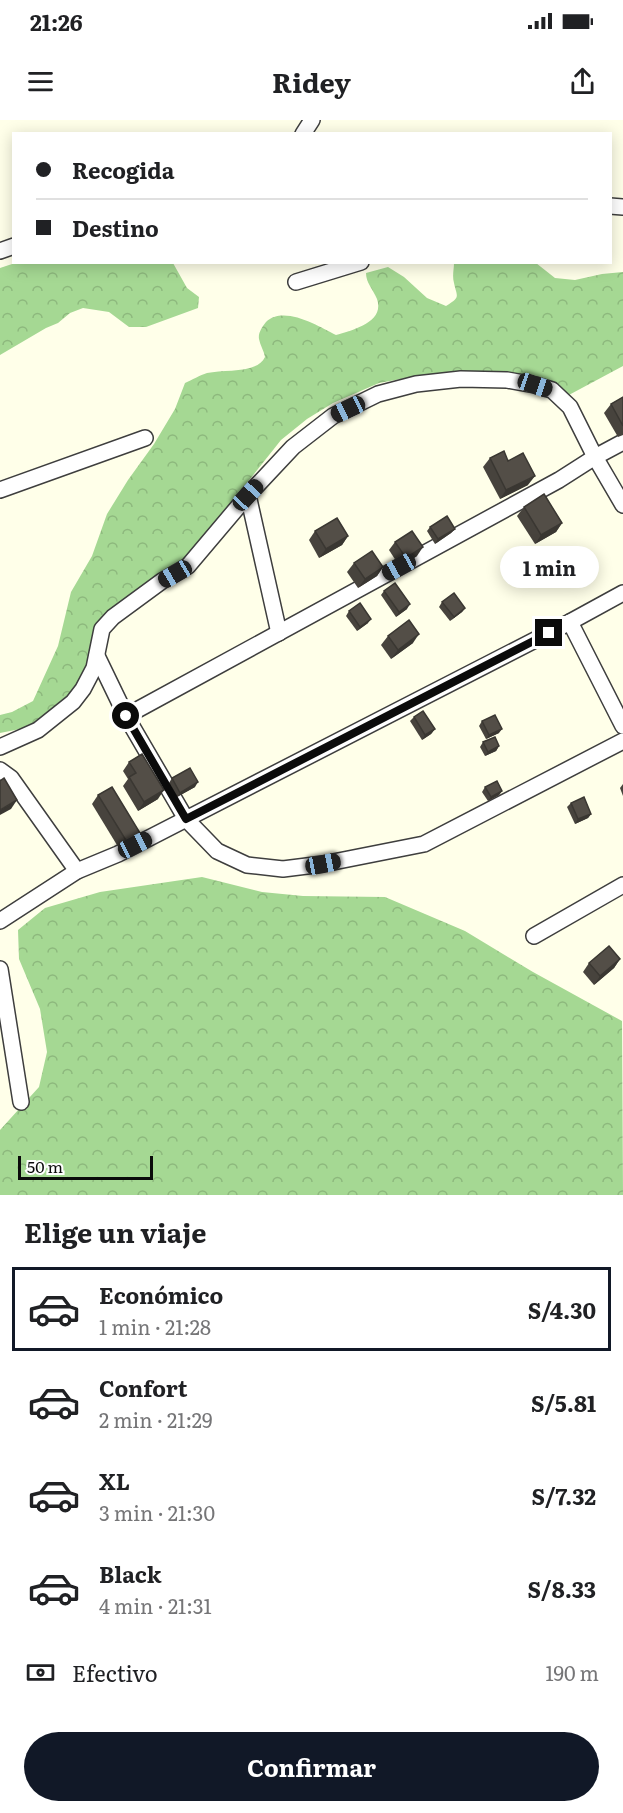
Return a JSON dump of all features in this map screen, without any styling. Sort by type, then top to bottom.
[{"type":"street","points":[[296,282],[354,264]]},
{"type":"street","points":[[0,747],[38,730],[73,702],[94,668],[102,629],[113,617],[162,581],[188,566],[248,495],[293,447],[333,416],[378,394],[416,384],[461,379],[507,380],[552,390],[570,407],[594,457],[623,505]]},
{"type":"street","points":[[0,490],[146,438]]},
{"type":"street","points":[[126,716],[559,480],[594,457],[623,442]]},
{"type":"street","points":[[248,495],[279,633]]},
{"type":"street","points":[[0,921],[76,871],[118,854],[623,593]]},
{"type":"street","points":[[570,622],[623,726]]},
{"type":"street","points":[[97,656],[126,716],[186,819],[217,851],[247,865],[283,869],[323,864],[424,844],[623,741]]},
{"type":"street","points":[[0,770],[11,778],[76,871]]},
{"type":"street","points":[[534,936],[623,885]]},
{"type":"street","points":[[0,969],[21,1102]]},
{"type":"green space","points":[[12,264],[174,264],[187,288],[199,297],[198,308],[146,327],[129,327],[109,312],[83,308],[70,313],[58,323],[0,355],[0,268]]},
{"type":"green space","points":[[454,264],[537,264],[555,278],[575,280],[623,272],[623,366],[567,396],[494,374],[428,374],[379,383],[333,403],[307,419],[281,440],[242,489],[206,548],[107,627],[80,698],[50,723],[0,733],[0,715],[12,712],[33,701],[58,646],[71,592],[92,556],[107,514],[175,409],[185,383],[207,373],[240,370],[261,362],[265,357],[259,339],[260,332],[266,322],[273,317],[291,316],[311,322],[336,335],[366,324],[376,314],[378,307],[366,273],[388,267],[404,277],[427,298],[446,306],[457,296],[453,278]]},
{"type":"green space","points":[[202,877],[262,892],[303,896],[385,897],[465,931],[622,1021],[623,1195],[0,1195],[0,1130],[39,1087],[47,1052],[40,1009],[19,959],[18,930],[45,908],[100,892]]},
{"type":"building","points":[[623,397],[623,426],[611,404]]},
{"type":"building","points":[[504,451],[508,461],[523,453],[535,476],[506,490],[490,458]]},
{"type":"building","points":[[544,494],[562,523],[541,535],[524,507]]},
{"type":"building","points":[[447,516],[455,529],[438,539],[430,527]]},
{"type":"building","points":[[337,518],[348,536],[326,549],[315,531]]},
{"type":"building","points":[[412,531],[423,547],[406,558],[395,542]]},
{"type":"building","points":[[372,551],[383,567],[365,579],[354,563]]},
{"type":"building","points":[[395,583],[410,604],[399,612],[384,591]]},
{"type":"building","points":[[454,593],[465,608],[454,617],[442,602]]},
{"type":"building","points":[[360,603],[371,619],[360,627],[349,611]]},
{"type":"building","points":[[409,620],[419,634],[398,650],[388,636]]},
{"type":"building","points":[[423,711],[435,729],[425,735],[414,717]]},
{"type":"building","points":[[495,715],[502,729],[489,735],[482,721]]},
{"type":"building","points":[[495,737],[499,746],[488,752],[483,742]]},
{"type":"building","points":[[142,754],[164,790],[144,802],[129,777],[136,773],[129,762]]},
{"type":"building","points":[[190,768],[198,782],[180,793],[172,778]]},
{"type":"building","points":[[4,778],[17,800],[0,810],[0,781]]},
{"type":"building","points":[[497,781],[502,791],[491,797],[485,787]]},
{"type":"building","points":[[112,787],[140,833],[127,842],[98,795]]},
{"type":"building","points":[[584,797],[591,814],[578,819],[571,803]]},
{"type":"building","points":[[609,946],[620,959],[600,976],[589,963]]},
{"type":"route","points":[[126,716],[186,819],[549,633]]}]
